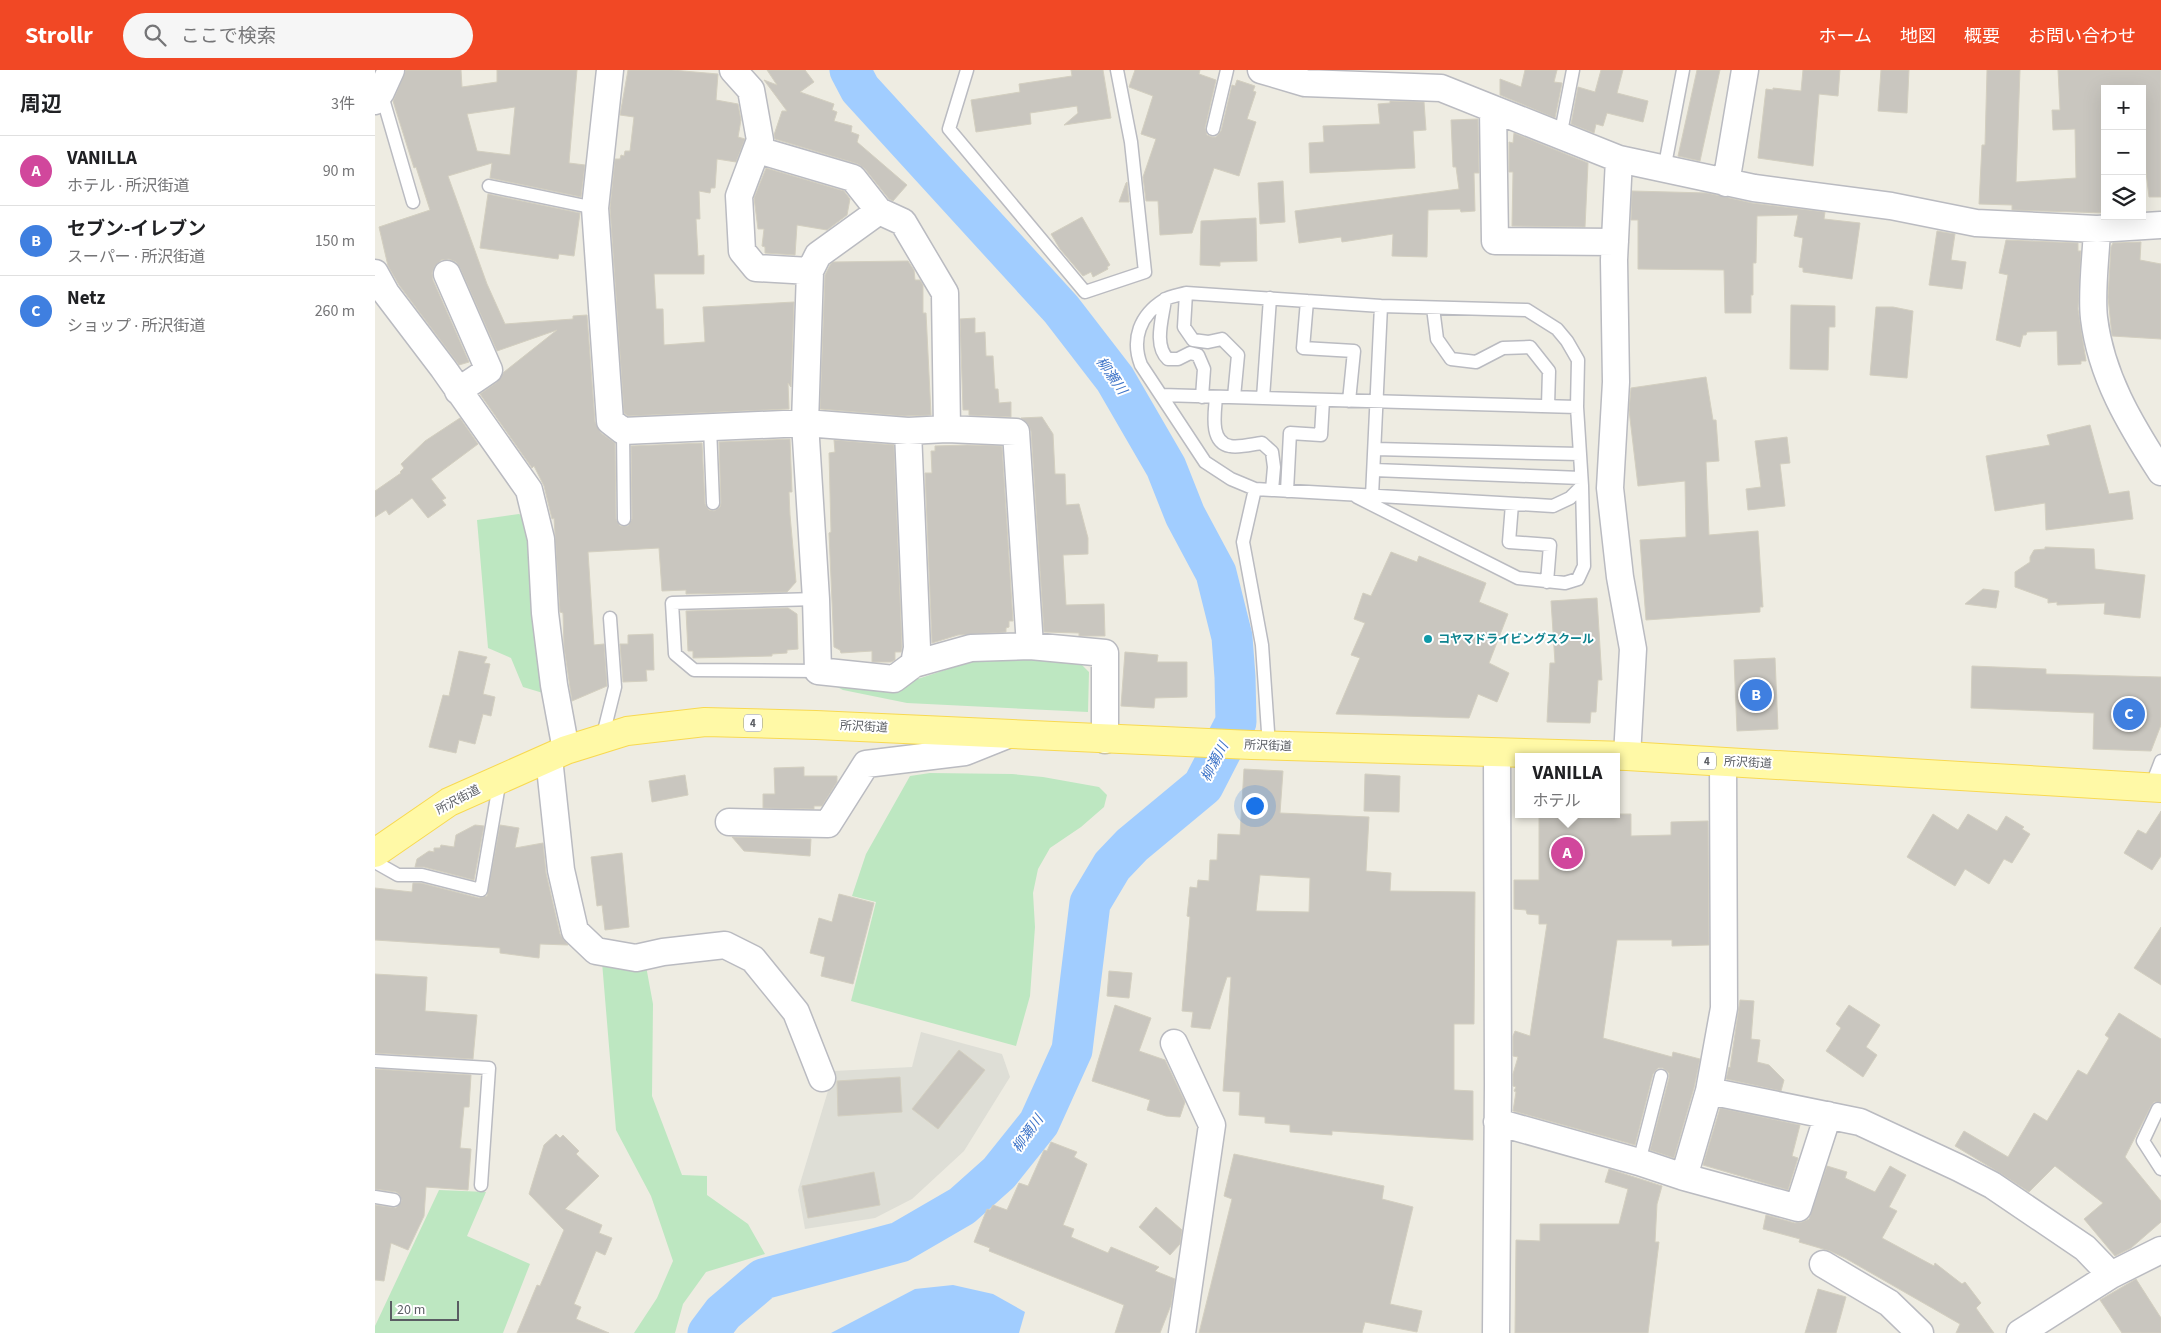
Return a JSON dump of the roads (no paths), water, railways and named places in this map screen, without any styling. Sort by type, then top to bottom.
[{"type":"main road","name":"所沢街道","points":[[375,853],[449,802],[558,754],[627,731],[705,722],[1010,734],[1105,740],[1515,753]]},
{"type":"main road","name":"所沢街道","points":[[1620,756],[2156,788]]},
{"type":"street","points":[[610,70],[595,208],[610,421],[623,431],[805,423],[908,431],[947,429],[1016,432],[1030,646]]},
{"type":"street","points":[[733,70],[751,90],[760,140],[758,150],[739,196],[742,251],[756,268],[810,272]]},
{"type":"street","points":[[1261,70],[1305,83],[1441,88],[1619,159],[1726,183],[1891,206],[1976,223],[2097,229],[2161,225]]},
{"type":"street","points":[[1726,183],[1745,70]]},
{"type":"street","points":[[1493,110],[1495,241],[1615,242]]},
{"type":"street","points":[[758,150],[853,178],[879,211],[903,222],[945,293],[947,429]]},
{"type":"street","points":[[1619,159],[1615,242],[1616,382],[1610,488],[1620,577],[1633,649],[1627,756]]},
{"type":"street","points":[[879,211],[818,255],[810,272],[805,423],[816,599],[818,671],[894,679],[914,664],[971,648],[1030,646],[1105,653],[1105,740]]},
{"type":"street","points":[[2097,229],[2094,317],[2103,362],[2119,402],[2161,472]]},
{"type":"street","points":[[375,273],[386,293],[443,368],[529,490],[541,539],[545,613],[554,685],[561,870],[575,931],[595,951],[636,958],[663,952],[725,945],[753,959],[796,1012],[821,1078]]},
{"type":"street","points":[[447,274],[489,370],[458,391]]},
{"type":"street","points":[[908,431],[917,648],[914,664]]},
{"type":"street","points":[[729,822],[827,824],[867,764],[965,752],[1010,734]]},
{"type":"street","points":[[1496,1333],[1497,753]]},
{"type":"street","points":[[1684,1177],[1709,1091],[1724,1008],[1723,762]]},
{"type":"street","points":[[1174,1043],[1212,1125],[1190,1331]]},
{"type":"street","points":[[1709,1091],[1860,1122],[1992,1185],[2085,1248],[2111,1275]]},
{"type":"street","points":[[1497,1122],[1639,1162],[1684,1177],[1799,1208],[1828,1115]]},
{"type":"street","points":[[2020,1333],[2111,1275],[2161,1250]]},
{"type":"street","points":[[1823,1264],[1889,1303],[1920,1333]]},
{"type":"lane","points":[[967,70],[949,129],[1085,292],[1145,272],[1131,142],[1117,70]]},
{"type":"lane","points":[[1213,129],[1227,70]]},
{"type":"lane","points":[[1560,137],[1573,70]]},
{"type":"lane","points":[[1664,170],[1683,70]]},
{"type":"lane","points":[[382,88],[413,202]]},
{"type":"lane","points":[[489,186],[595,208]]},
{"type":"lane","points":[[1187,293],[1184,328],[1193,340],[1208,342],[1222,339],[1238,355],[1234,397]]},
{"type":"lane","points":[[1353,495],[1518,578],[1565,583],[1578,579],[1584,566],[1581,482],[1580,454],[1577,407],[1578,360],[1567,341],[1557,329],[1527,310],[1381,306],[1187,293],[1165,300],[1152,310],[1142,324],[1136,338],[1137,353],[1141,365],[1205,462],[1231,479],[1255,489],[1553,506],[1570,498],[1581,482]]},
{"type":"lane","points":[[1263,398],[1270,298]]},
{"type":"lane","points":[[1165,300],[1160,342],[1163,355],[1168,359],[1178,359],[1191,353],[1198,355],[1204,369],[1202,396]]},
{"type":"lane","points":[[1307,301],[1303,348],[1353,351],[1349,401]]},
{"type":"lane","points":[[1372,496],[1381,306]]},
{"type":"lane","points":[[1433,308],[1437,339],[1451,359],[1476,362],[1503,348],[1530,347],[1549,371],[1548,406]]},
{"type":"lane","points":[[1161,395],[1577,407]]},
{"type":"lane","points":[[1216,397],[1215,428],[1218,438],[1230,446],[1262,443],[1272,452],[1274,467],[1272,490]]},
{"type":"lane","points":[[1287,491],[1290,433],[1321,435],[1323,400]]},
{"type":"lane","points":[[710,427],[713,503]]},
{"type":"lane","points":[[623,431],[624,519]]},
{"type":"lane","points":[[1375,449],[1580,454]]},
{"type":"lane","points":[[1374,470],[1581,482]]},
{"type":"lane","points":[[1255,489],[1243,542],[1262,645],[1260,746]]},
{"type":"lane","points":[[1512,504],[1509,542],[1550,545],[1547,582]]},
{"type":"lane","points":[[816,599],[672,603],[675,654],[694,670],[818,671]]},
{"type":"lane","points":[[602,739],[615,687],[609,618]]},
{"type":"lane","points":[[2156,788],[2161,761]]},
{"type":"lane","points":[[375,862],[398,874],[422,875],[481,890],[500,779]]},
{"type":"lane","points":[[375,1060],[489,1068],[481,1185]]},
{"type":"lane","points":[[1639,1162],[1661,1076]]},
{"type":"lane","points":[[2158,1109],[2143,1141],[2161,1169]]},
{"type":"lane","points":[[375,1197],[394,1200]]},
{"type":"water","points":[[953,1285],[993,1294],[1025,1312],[1019,1333],[831,1333],[915,1289]]},
{"type":"waterway","name":"柳瀬川","points":[[708,1333],[723,1313],[763,1279],[900,1242],[962,1206],[999,1173],[1039,1123],[1072,1050],[1090,903],[1112,866],[1132,845],[1203,786],[1236,722],[1232,637],[1216,573],[1185,515],[1166,467],[1115,379],[1061,309],[860,89],[850,70]]},
{"type":"place","name":"コヤマドライビングスクール","points":[[1428,639]]},
{"type":"place","name":"セブン-イレブン","points":[[1756,695]]},
{"type":"place","name":"Netz","points":[[2129,714]]},
{"type":"place","name":"VANILLA","points":[[1567,853]]}]
